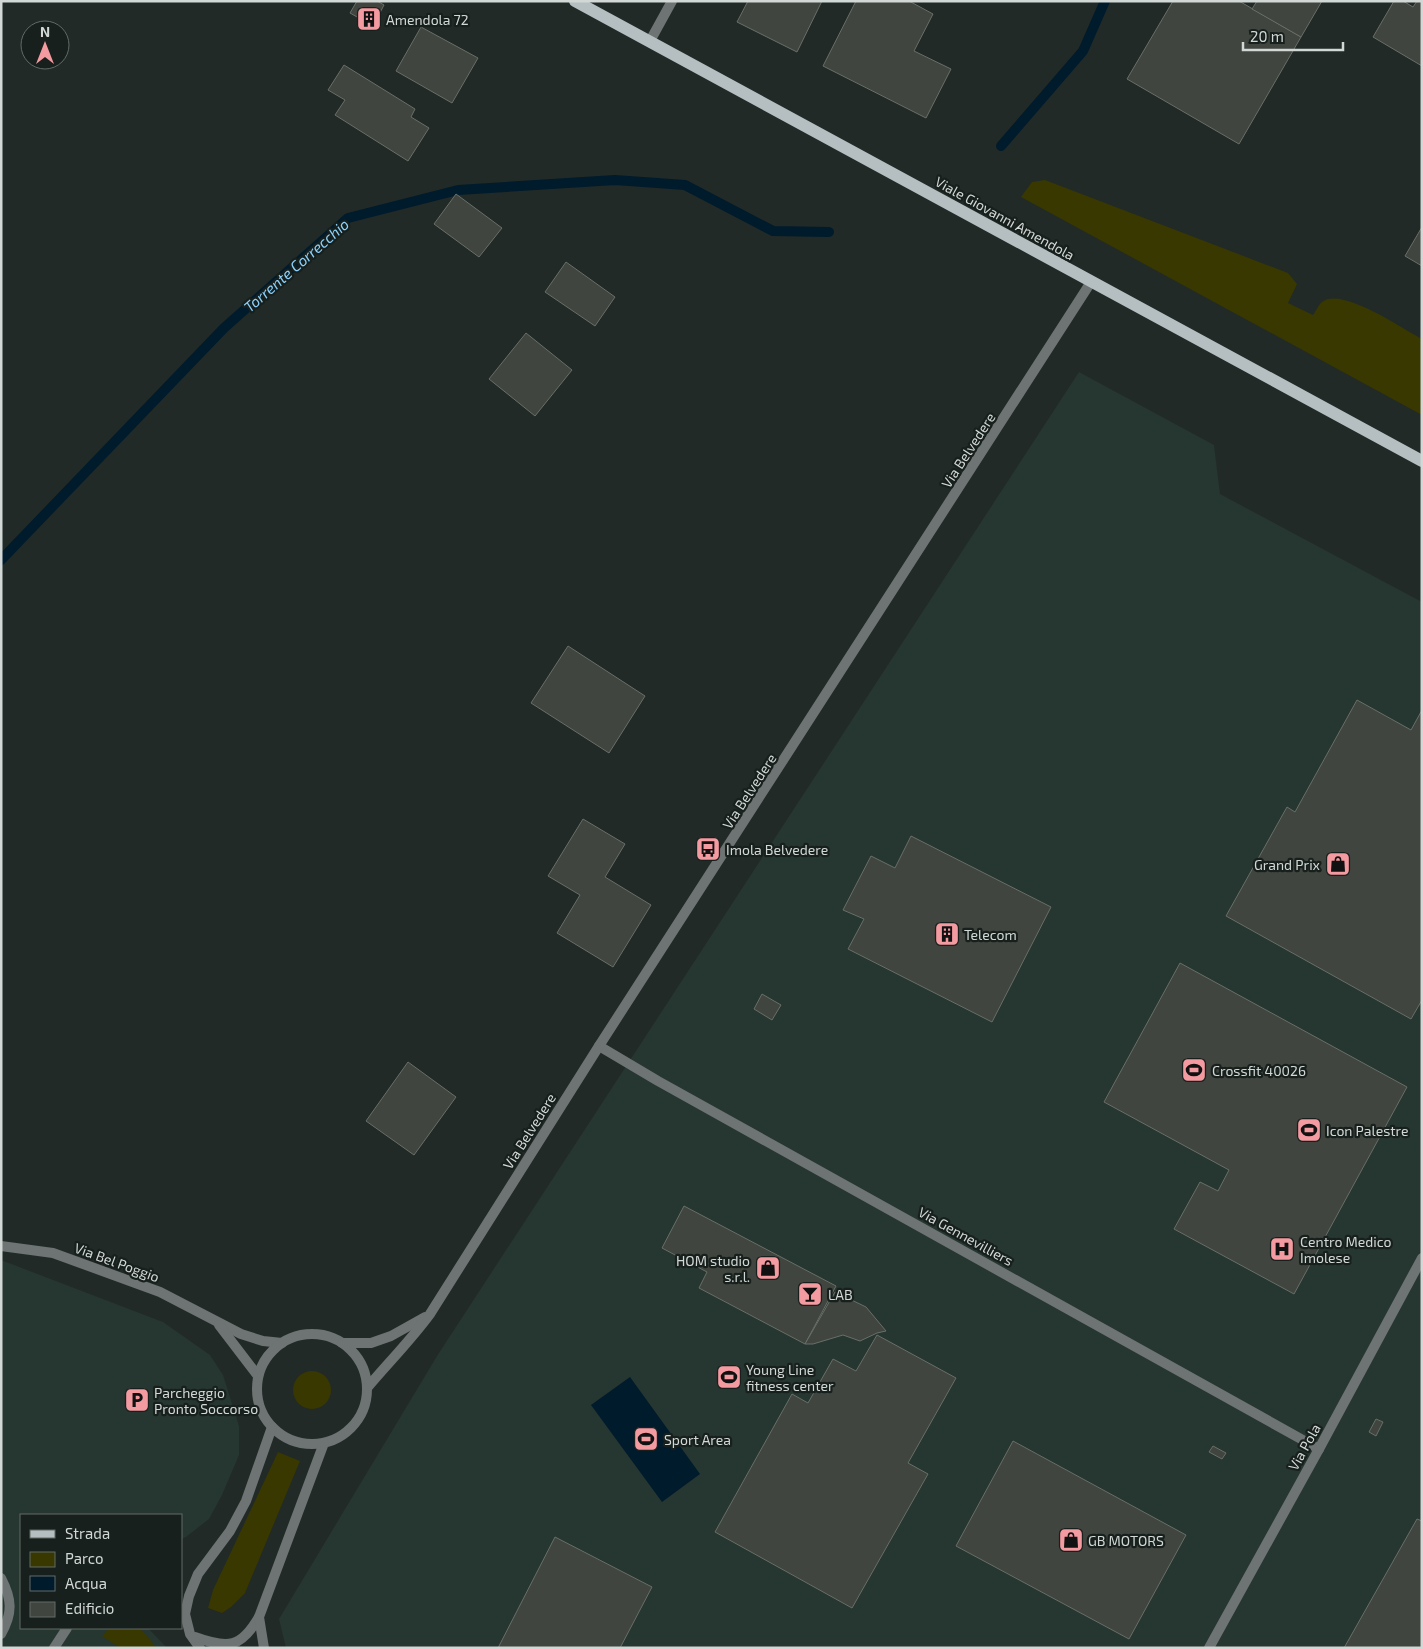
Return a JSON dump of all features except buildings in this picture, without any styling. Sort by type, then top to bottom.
[{"type":"main road","name":"Viale Giovanni Amendola","points":[[575,1],[1422,461]]},
{"type":"street","points":[[650,41],[672,1]]},
{"type":"street","name":"Via Belvedere","points":[[367,1388],[388,1362],[409,1343],[430,1314],[599,1046],[1091,282]]},
{"type":"street","name":"Via Gennevilliers","points":[[599,1046],[658,1081],[1319,1449]]},
{"type":"street","name":"Via Bel Poggio","points":[[1,1246],[53,1253],[160,1292],[241,1334],[263,1342],[282,1343]]},
{"type":"street","name":"Via Pola","points":[[1209,1648],[1422,1258]]},
{"type":"street","name":"Via Belvedere","points":[[342,1343],[371,1343],[409,1328],[430,1314]]},
{"type":"street","name":"Via Bel Poggio","points":[[217,1323],[258,1376]]},
{"type":"street","name":"Via Bel Poggio","points":[[312,1334],[328,1336],[342,1343],[356,1355],[364,1370],[367,1388],[365,1406],[356,1423],[342,1436],[324,1443],[305,1444],[288,1438],[272,1427],[262,1412],[257,1395],[258,1376],[263,1363],[271,1351],[297,1336],[312,1334]]},
{"type":"street","points":[[200,1648],[190,1634],[185,1614],[189,1596],[198,1574],[230,1531],[246,1501],[272,1427]]},
{"type":"street","points":[[190,1634],[209,1646],[228,1648],[236,1645],[248,1636],[258,1617],[324,1443]]},
{"type":"street","points":[[1,1578],[10,1599],[10,1616],[1,1634]]},
{"type":"street","points":[[258,1617],[264,1648]]},
{"type":"street","points":[[54,1648],[65,1629]]},
{"type":"shaded area","points":[[1079,372],[1214,445],[1220,494],[1422,602],[1422,1648],[286,1648],[279,1619],[437,1356]]},
{"type":"shaded area","name":"Parcheggio Pronto Soccorso","points":[[1,1260],[163,1322],[210,1355],[223,1375],[239,1426],[239,1455],[222,1495],[209,1519],[182,1539],[182,1514],[20,1514],[20,1629],[149,1629],[167,1648],[1,1648]]},
{"type":"green space","points":[[1045,180],[1288,273],[1297,284],[1288,303],[1313,315],[1322,302],[1331,299],[1343,300],[1372,311],[1422,339],[1422,415],[1021,197],[1032,182]]},
{"type":"green space","points":[[312,1371],[325,1377],[331,1390],[325,1403],[312,1409],[299,1403],[293,1390],[299,1377]]},
{"type":"green space","points":[[278,1452],[300,1461],[245,1593],[222,1613],[208,1608],[213,1590]]},
{"type":"green space","points":[[108,1629],[141,1629],[157,1648],[120,1648],[102,1636]]},
{"type":"water","name":"Sport Area","points":[[630,1377],[700,1474],[662,1502],[591,1405]]},
{"type":"waterway","name":"Torrente Correcchio","points":[[1001,146],[1083,51],[1105,1]]},
{"type":"waterway","name":"Torrente Correcchio","points":[[1,560],[224,328],[348,218],[458,190],[615,180],[685,185],[773,231],[829,232]]},
{"type":"place","name":"Amendola 72","points":[[369,19]]},
{"type":"place","name":"Imola Belvedere","points":[[708,849]]},
{"type":"place","name":"Grand Prix","points":[[1338,864]]},
{"type":"place","name":"Telecom","points":[[947,934]]},
{"type":"place","name":"Crossfit 40026","points":[[1194,1070]]},
{"type":"place","name":"Icon Palestre","points":[[1309,1130]]},
{"type":"place","name":"Centro Medico Imolese","points":[[1282,1249]]},
{"type":"place","name":"HOM studio s.r.l.","points":[[768,1268]]},
{"type":"place","name":"LAB","points":[[810,1294]]},
{"type":"place","name":"Young Line fitness center","points":[[729,1377]]},
{"type":"place","name":"Parcheggio Pronto Soccorso","points":[[137,1400]]},
{"type":"place","name":"Sport Area","points":[[646,1439]]},
{"type":"place","name":"GB MOTORS","points":[[1071,1540]]}]
